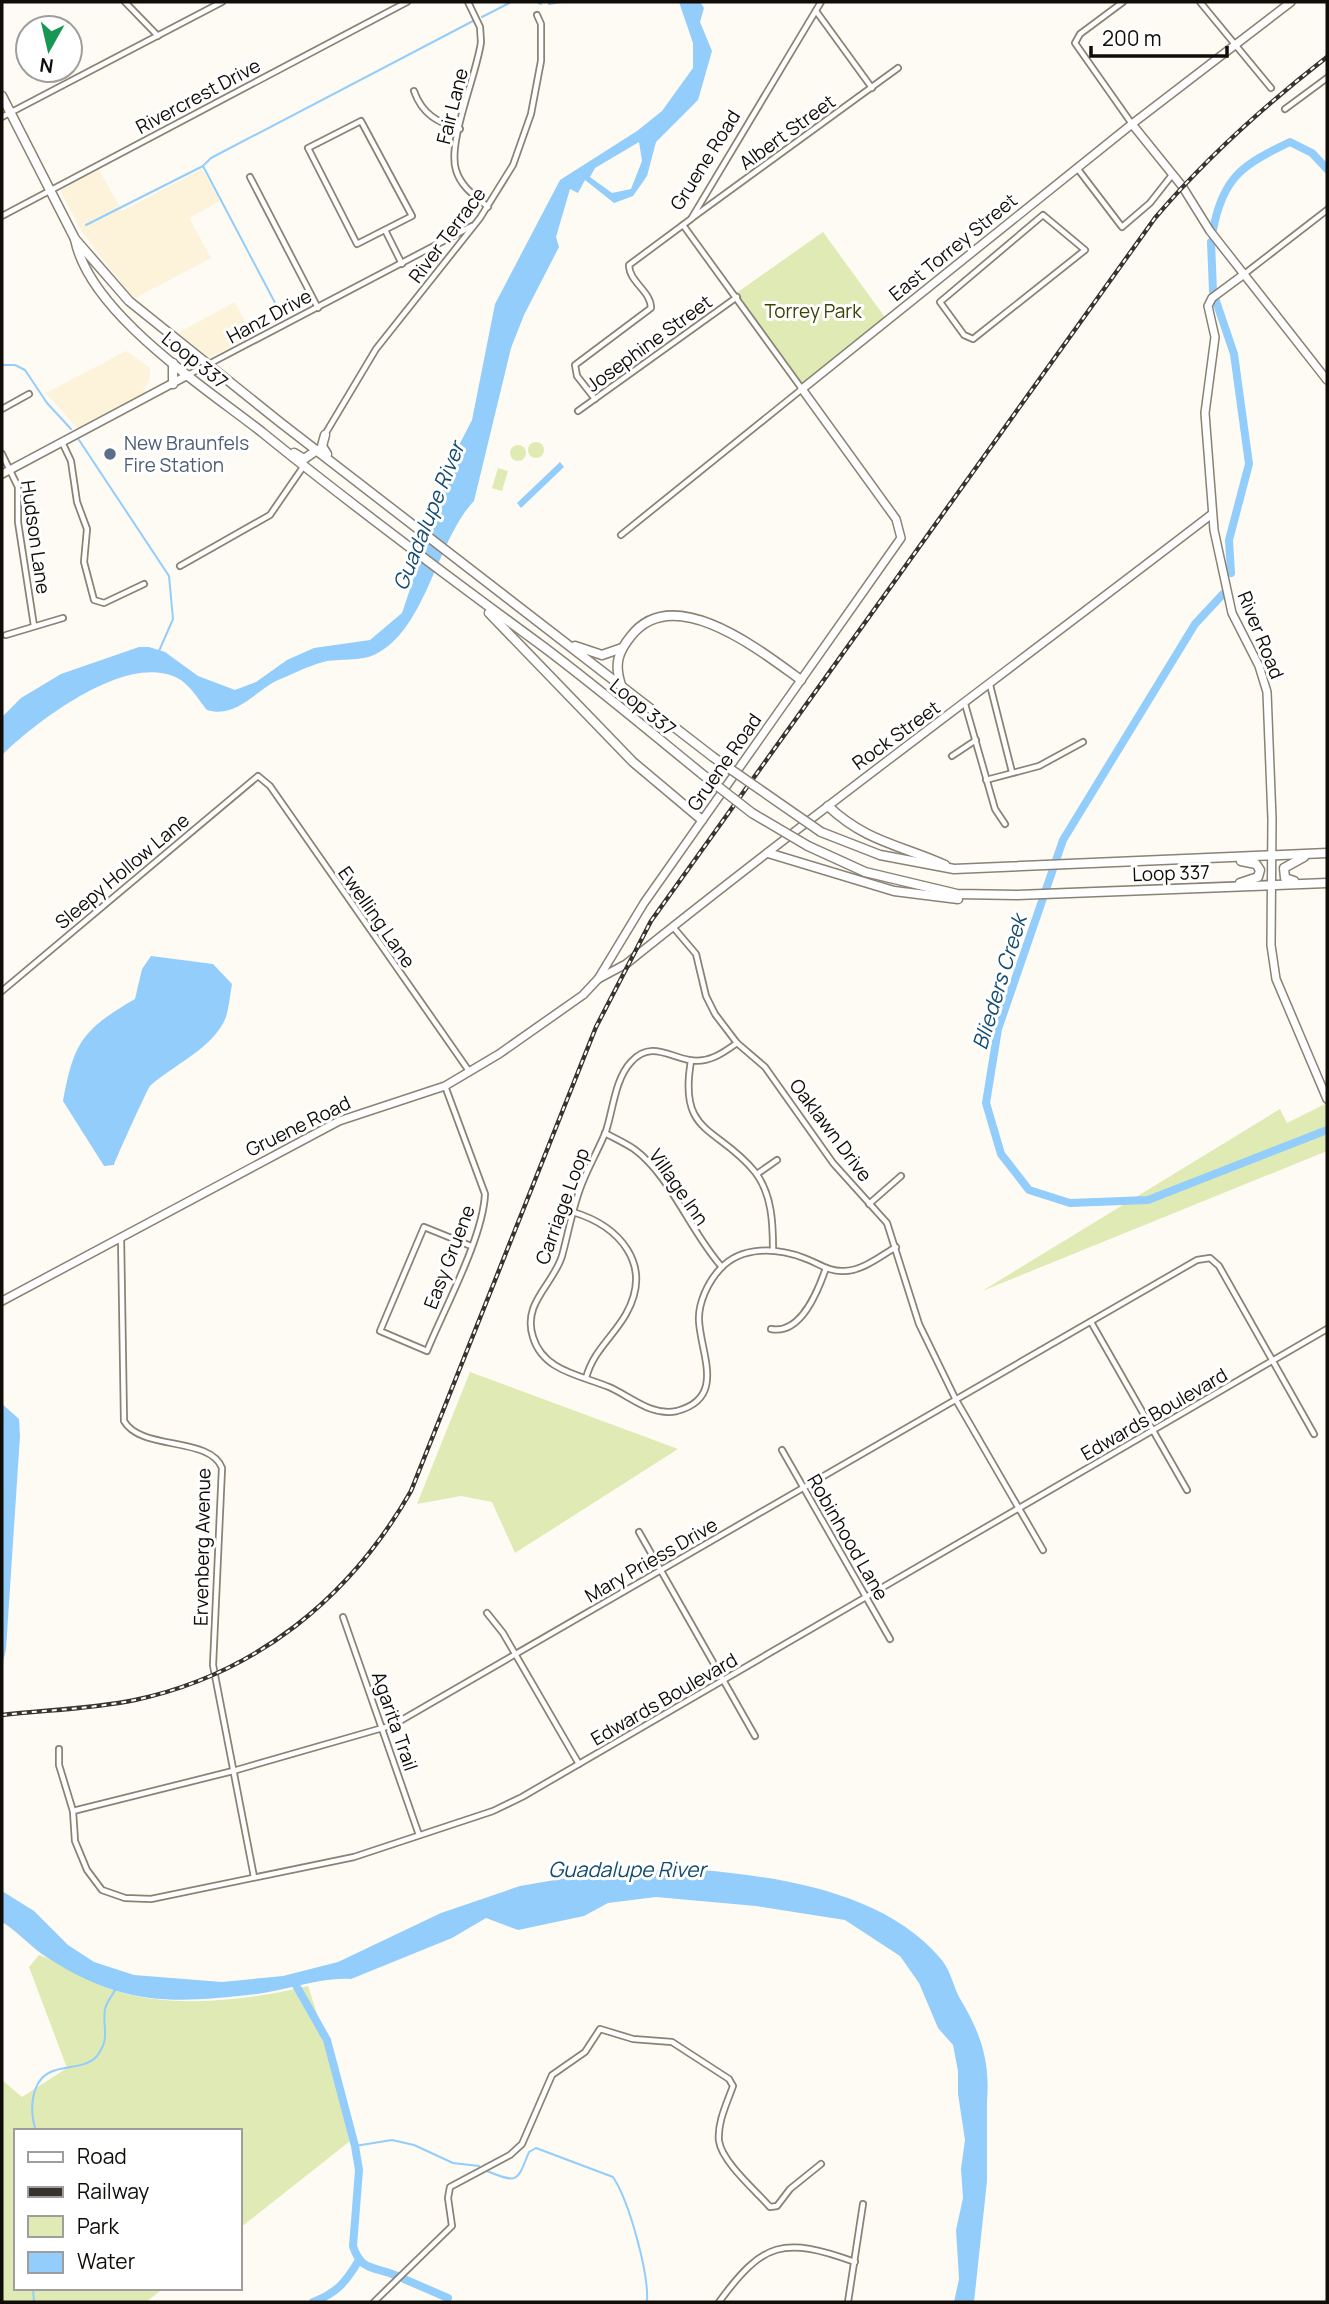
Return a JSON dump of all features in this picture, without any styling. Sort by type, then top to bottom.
[{"type":"main road","name":"Loop 337","points":[[2,96],[75,239],[78,255],[108,300],[144,339],[303,467],[474,599],[542,646],[752,813],[808,846],[865,872],[957,894],[1017,895],[1327,883]]},
{"type":"main road","name":"Loop 337","points":[[75,239],[91,253],[129,301],[210,366],[713,757],[821,832],[880,855],[971,870],[1327,853]]},
{"type":"main road","points":[[173,363],[173,383]]},
{"type":"main road","points":[[257,429],[266,431],[301,458],[311,456],[317,450]]},
{"type":"main road","points":[[306,442],[313,442],[325,435]]},
{"type":"main road","points":[[325,435],[324,451],[355,476],[359,483]]},
{"type":"main road","points":[[474,599],[633,762],[702,820]]},
{"type":"main road","points":[[621,685],[616,669],[622,648],[637,628],[654,617],[698,620],[739,636],[800,680]]},
{"type":"main road","points":[[565,642],[601,654],[622,648]]},
{"type":"main road","points":[[828,806],[847,823],[871,838],[954,869]]},
{"type":"main road","points":[[768,853],[894,891],[975,900],[1017,895]]},
{"type":"main road","points":[[1304,884],[1285,878],[1283,871],[1286,865],[1310,854]]},
{"type":"main road","points":[[1217,858],[1251,862],[1260,870],[1254,879],[1224,887]]},
{"type":"street","points":[[125,2],[158,36]]},
{"type":"street","points":[[2,117],[222,2]]},
{"type":"street","name":"Rivercrest Drive","points":[[2,216],[407,2]]},
{"type":"street","name":"Fair Lane","points":[[468,2],[480,27],[481,42],[460,129],[454,167],[467,190],[488,207]]},
{"type":"street","name":"Gruene Road","points":[[2,1301],[340,1121],[445,1086],[576,1000],[598,979],[644,903],[897,545],[902,533],[896,519],[683,225],[691,219],[821,2]]},
{"type":"street","points":[[1123,2],[1075,41],[1132,124],[1243,275],[1327,380]]},
{"type":"street","points":[[1200,2],[1271,88]]},
{"type":"street","name":"East Torrey Street","points":[[621,535],[1132,124],[1291,2]]},
{"type":"street","points":[[816,11],[872,88]]},
{"type":"street","name":"River Terrace","points":[[317,450],[376,349],[476,224],[513,165],[531,114],[542,52],[541,24],[537,15]]},
{"type":"street","name":"Albert Street","points":[[691,219],[898,68]]},
{"type":"street","points":[[1285,109],[1327,78]]},
{"type":"street","points":[[414,91],[418,102],[433,118],[460,129]]},
{"type":"street","points":[[361,121],[412,216],[385,230],[357,244],[308,148],[361,121]]},
{"type":"street","points":[[1077,168],[1122,227],[1150,203],[1172,175]]},
{"type":"street","points":[[250,177],[318,308]]},
{"type":"street","points":[[1243,275],[1327,210]]},
{"type":"street","points":[[1043,215],[1085,250],[973,339],[964,335],[940,302],[1021,230],[1043,215]]},
{"type":"street","points":[[1010,222],[1021,230]]},
{"type":"street","points":[[1010,222],[1016,235]]},
{"type":"street","name":"Hanz Drive","points":[[2,474],[476,224]]},
{"type":"street","points":[[595,399],[577,376],[575,365],[649,310],[651,301],[630,273],[629,265],[683,225]]},
{"type":"street","points":[[385,230],[402,264]]},
{"type":"street","name":"River Road","points":[[1243,275],[1212,299],[1208,306],[1215,337],[1205,413],[1212,514],[1232,613],[1259,666],[1267,692],[1272,856],[1271,945],[1276,979],[1327,1099]]},
{"type":"street","name":"Josephine Street","points":[[578,411],[737,297]]},
{"type":"street","points":[[2,409],[29,394]]},
{"type":"street","points":[[62,442],[71,461],[77,502],[86,529],[84,562],[94,600],[101,604],[145,584]]},
{"type":"street","name":"Hudson Lane","points":[[2,454],[18,487],[18,522],[34,626]]},
{"type":"street","points":[[180,566],[270,515],[303,467]]},
{"type":"street","name":"Rock Street","points":[[598,979],[614,974],[828,806],[1212,514]]},
{"type":"street","points":[[6,635],[63,618]]},
{"type":"street","points":[[990,685],[1012,772]]},
{"type":"street","points":[[965,704],[995,809],[1005,824]]},
{"type":"street","points":[[952,756],[976,740]]},
{"type":"street","points":[[986,780],[1039,766],[1083,742]]},
{"type":"street","name":"Sleepy Hollow Lane","points":[[2,991],[251,779],[261,777]]},
{"type":"street","name":"Ewelling Lane","points":[[261,777],[469,1072]]},
{"type":"street","name":"Oaklawn Drive","points":[[673,927],[696,954],[706,996],[715,1014],[737,1042],[765,1066],[833,1163],[887,1223],[919,1324],[956,1400],[1043,1550]]},
{"type":"street","points":[[737,1042],[719,1056],[691,1061],[688,1100],[695,1117],[706,1132],[740,1156],[757,1174],[769,1201],[772,1250]]},
{"type":"street","name":"Carriage Loop","points":[[691,1061],[666,1051],[654,1050],[631,1062],[622,1077],[605,1132],[573,1212],[559,1263],[534,1302],[530,1323],[533,1339],[546,1359],[558,1368],[664,1412],[680,1410],[703,1394],[708,1376],[698,1321],[700,1304],[722,1267]]},
{"type":"street","name":"Easy Gruene","points":[[445,1086],[485,1194],[484,1208],[471,1246],[427,1351],[380,1331],[424,1227],[471,1246]]},
{"type":"street","name":"Village Inn","points":[[605,1132],[635,1150],[649,1164],[702,1245],[722,1267]]},
{"type":"street","points":[[757,1174],[777,1160]]},
{"type":"street","points":[[869,1204],[901,1176]]},
{"type":"street","points":[[573,1212],[602,1222],[619,1236],[631,1257],[635,1273],[629,1309],[599,1348],[586,1378]]},
{"type":"street","name":"Ervenberg Avenue","points":[[121,1237],[124,1420],[136,1433],[212,1455],[222,1468],[212,1659],[254,1877]]},
{"type":"street","points":[[722,1267],[744,1253],[772,1250],[826,1268],[851,1270],[896,1247]]},
{"type":"street","name":"Mary Priess Drive","points":[[74,1811],[383,1729],[1197,1260],[1210,1258],[1219,1266],[1272,1361]]},
{"type":"street","points":[[771,1329],[780,1331],[790,1328],[802,1315],[818,1290],[826,1268]]},
{"type":"street","points":[[1091,1322],[1188,1490]]},
{"type":"street","name":"Edwards Boulevard","points":[[59,1749],[59,1765],[74,1811],[75,1841],[87,1870],[98,1886],[111,1895],[150,1899],[354,1857],[510,1803],[1327,1329]]},
{"type":"street","points":[[1272,1361],[1314,1434]]},
{"type":"street","name":"Robinhood Lane","points":[[782,1450],[890,1639]]},
{"type":"street","points":[[639,1532],[755,1736]]},
{"type":"street","points":[[487,1613],[516,1654],[579,1764]]},
{"type":"street","name":"Agarita Trail","points":[[343,1616],[419,1835]]},
{"type":"street","points":[[374,2302],[452,2226],[448,2198],[450,2188],[510,2155],[522,2144],[552,2075],[585,2052],[600,2029],[633,2039],[672,2042],[729,2079],[733,2086],[721,2126],[720,2144],[743,2180],[770,2207],[777,2206],[790,2189],[821,2164]]},
{"type":"street","points":[[848,2302],[863,2204]]},
{"type":"street","points":[[719,2302],[748,2264],[767,2253],[810,2249],[855,2262]]},
{"type":"shaded area","points":[[202,169],[220,201],[189,218],[211,258],[133,299],[81,230],[61,192],[64,187],[99,170],[122,211]]},
{"type":"shaded area","points":[[235,302],[253,337],[206,359],[174,335]]},
{"type":"shaded area","points":[[126,351],[150,368],[149,382],[143,389],[147,393],[79,430],[46,393]]},
{"type":"green space","name":"Torrey Park","points":[[823,232],[887,320],[802,389],[735,294]]},
{"type":"green space","points":[[536,442],[542,444],[542,456],[536,458],[530,456],[528,450],[530,444]]},
{"type":"green space","points":[[518,445],[524,447],[524,459],[518,461],[512,459],[510,453],[512,447]]},
{"type":"green space","points":[[498,468],[508,471],[502,491],[492,488]]},
{"type":"green space","points":[[1327,1080],[1327,1151],[982,1291],[1280,1109],[1287,1123],[1325,1104],[1317,1086]]},
{"type":"green space","points":[[470,1372],[678,1449],[515,1553],[492,1502],[461,1496],[417,1504]]},
{"type":"green space","points":[[39,1955],[107,1988],[130,1995],[181,2001],[259,1996],[308,1986],[324,2035],[350,2141],[242,2226],[242,2129],[14,2129],[14,2290],[161,2290],[146,2302],[2,2302],[2,2080],[22,2097],[67,2068],[29,1967]]},
{"type":"water","points":[[679,2],[700,2],[704,8],[700,22],[712,51],[698,100],[656,142],[647,176],[633,196],[614,203],[585,180],[578,193],[570,189],[556,237],[559,247],[524,315],[511,348],[474,501],[450,538],[419,605],[393,642],[370,656],[329,661],[306,668],[278,680],[227,711],[207,710],[188,686],[173,676],[152,672],[130,675],[106,683],[58,710],[2,755],[2,717],[21,698],[61,674],[139,647],[149,647],[165,652],[198,676],[235,690],[256,682],[287,660],[314,648],[370,640],[402,613],[456,451],[472,420],[495,304],[560,180],[637,131],[662,111],[693,68],[693,43]],"holes":[[[639,142],[642,161],[631,189],[612,193],[590,177],[595,168]]]},
{"type":"water","points":[[560,462],[564,467],[521,508],[517,503]]},
{"type":"water","points":[[151,956],[213,964],[232,984],[227,1013],[220,1028],[203,1047],[150,1086],[114,1165],[104,1166],[63,1101],[67,1081],[77,1051],[92,1029],[135,999],[142,969]]},
{"type":"water","points":[[2,1404],[19,1419],[20,1436],[6,1649],[2,1667]]},
{"type":"water","points":[[691,1869],[758,1876],[826,1891],[859,1902],[890,1917],[917,1936],[945,1964],[969,2014],[986,2062],[987,2181],[974,2302],[954,2302],[959,2279],[956,2230],[963,2198],[961,2169],[965,2140],[953,2045],[938,2028],[919,1983],[900,1956],[845,1920],[756,1906],[656,1897],[608,1903],[584,1916],[518,1930],[486,1918],[452,1938],[351,1979],[316,1982],[257,1994],[173,2000],[124,1993],[75,1974],[36,1950],[2,1922],[2,1891],[34,1911],[68,1945],[94,1962],[134,1975],[222,1982],[283,1976],[338,1962],[441,1913],[520,1886],[601,1872]]},
{"type":"waterway","points":[[482,17],[511,2]]},
{"type":"waterway","points":[[537,2],[541,4]]},
{"type":"waterway","points":[[549,4],[562,2]]},
{"type":"waterway","points":[[283,318],[203,166],[211,158],[473,21]]},
{"type":"waterway","name":"Blieders Creek","points":[[1213,230],[1217,212],[1230,184],[1260,157],[1290,142],[1312,153],[1327,169]]},
{"type":"waterway","points":[[86,225],[203,166]]},
{"type":"waterway","name":"Blieders Creek","points":[[1211,242],[1213,291]]},
{"type":"waterway","name":"Blieders Creek","points":[[1216,301],[1234,354],[1249,464],[1229,540],[1231,573]]},
{"type":"waterway","points":[[2,365],[15,365],[25,370],[47,403],[71,429]]},
{"type":"waterway","points":[[79,440],[169,576],[173,619],[159,651]]},
{"type":"waterway","name":"Blieders Creek","points":[[1223,594],[1195,624],[1063,840],[998,1029],[986,1103],[1001,1154],[1029,1190],[1070,1203],[1148,1200],[1327,1130]]},
{"type":"waterway","points":[[293,1980],[327,2040],[355,2146],[359,2170],[353,2246],[365,2264],[397,2276]]},
{"type":"waterway","points":[[36,2129],[32,2104],[36,2087],[47,2074],[83,2064],[97,2056],[105,2038],[106,2007],[115,1990]]},
{"type":"waterway","points":[[355,2146],[392,2140],[414,2145],[453,2163],[479,2166]]},
{"type":"waterway","points":[[487,2171],[512,2179],[519,2174],[529,2152],[536,2148],[613,2177],[637,2238],[645,2274],[647,2302]]},
{"type":"waterway","points":[[313,2302],[340,2286],[359,2260]]},
{"type":"waterway","points":[[404,2279],[448,2298]]},
{"type":"waterway","points":[[33,2290],[34,2302]]},
{"type":"waterway","points":[[448,2298],[450,2302]]},
{"type":"railway","points":[[2,1715],[135,1700],[179,1688],[221,1671],[259,1651],[296,1626],[329,1597],[387,1530],[411,1491],[596,1027],[651,921],[1155,218],[1237,133],[1327,57]]},
{"type":"place","name":"New Braunfels Fire Station","points":[[110,454]]},
{"type":"water label","name":"Guadalupe River","points":[[428,516]]},
{"type":"water label","name":"Guadalupe River","points":[[627,1869]]}]
